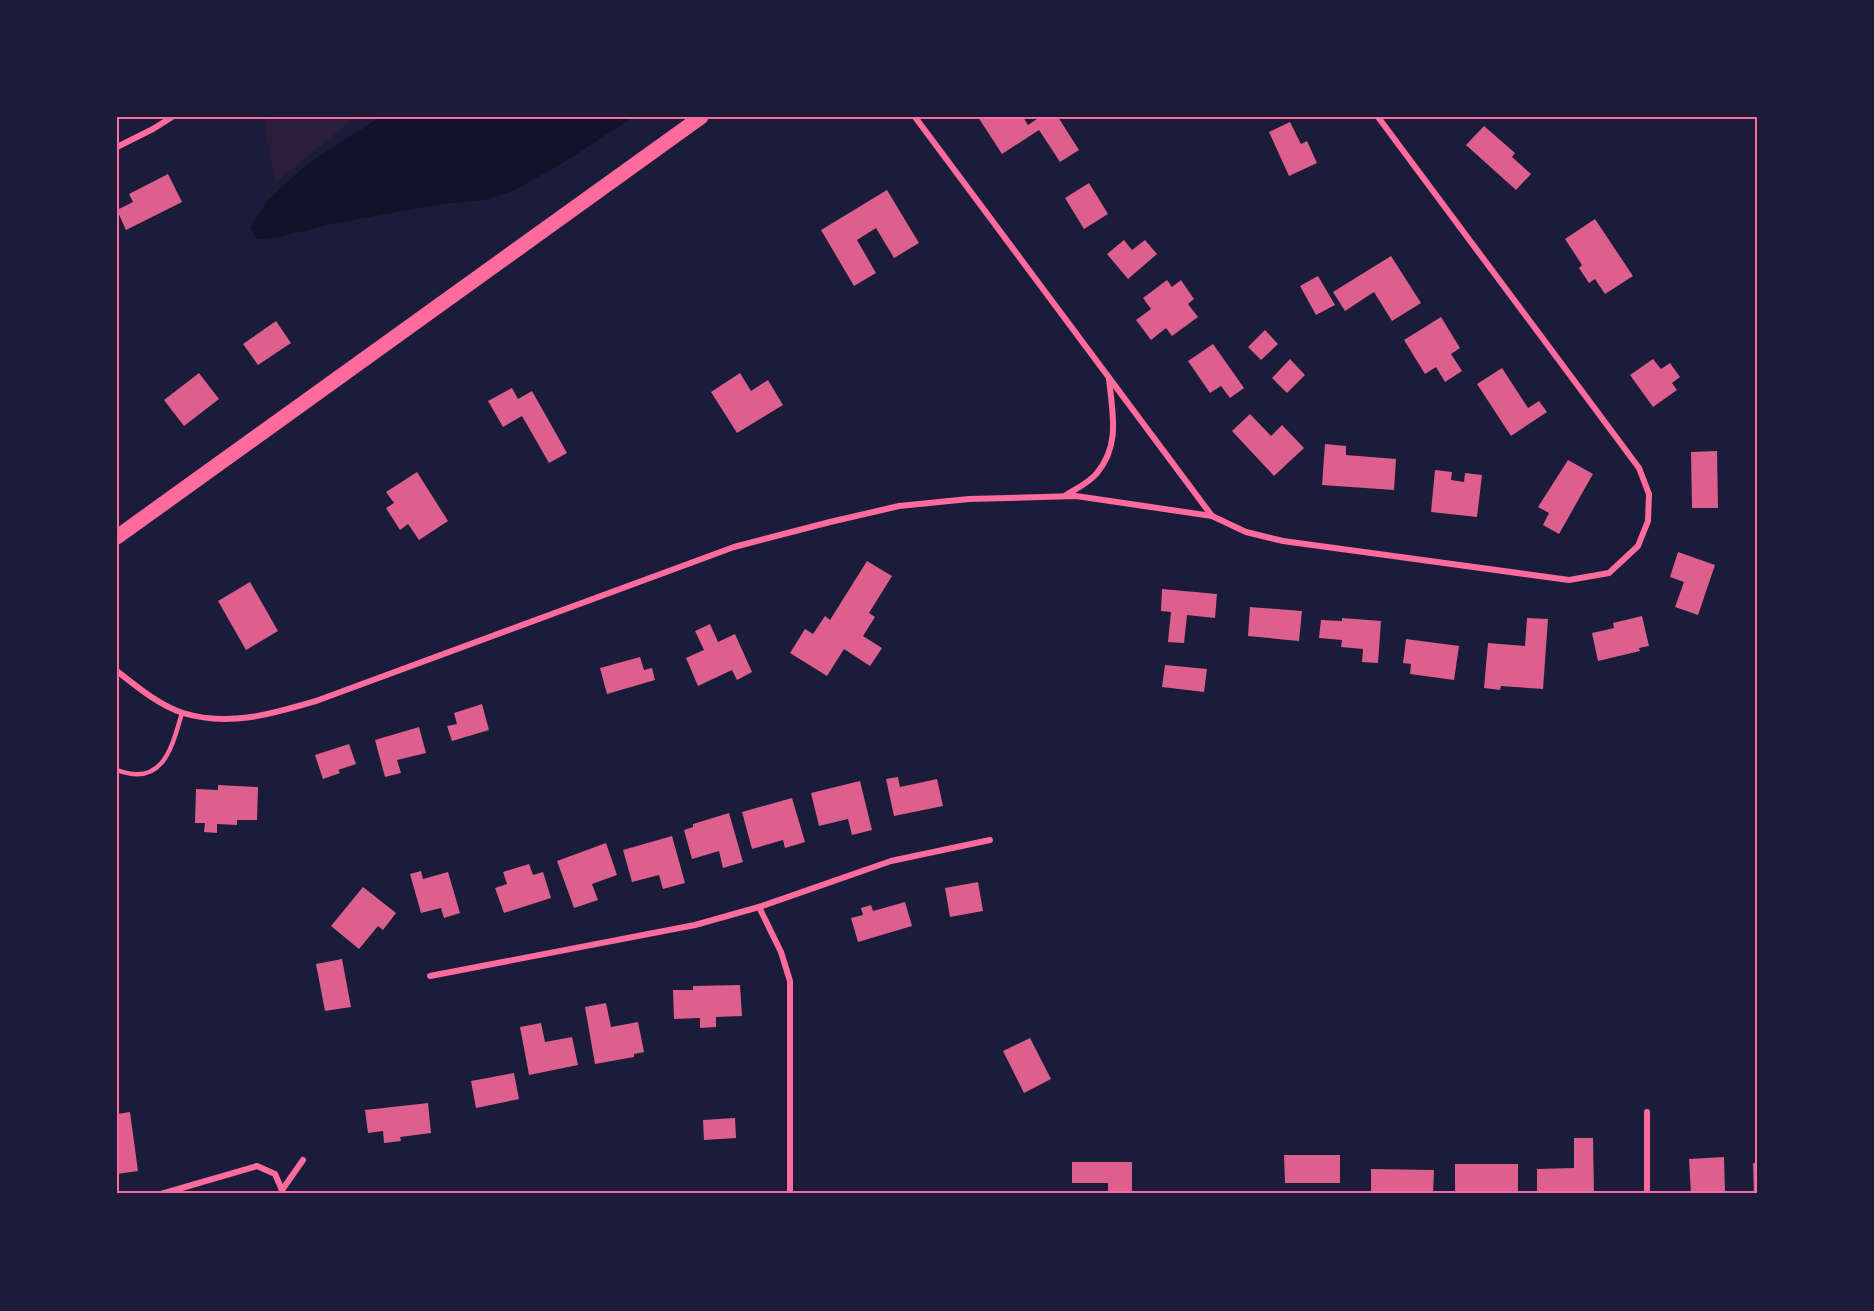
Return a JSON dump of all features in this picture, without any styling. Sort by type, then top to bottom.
[{"type":"main road","points":[[117,537],[701,117]]},
{"type":"street","points":[[117,147],[172,117]]},
{"type":"street","points":[[915,117],[1212,516]]},
{"type":"street","points":[[117,670],[143,692],[182,713],[226,721],[272,714],[316,701],[734,547],[899,506],[969,499],[1076,496],[1212,516],[1246,532],[1283,541],[1569,580],[1608,573],[1638,546],[1648,521],[1649,494],[1639,468],[1378,117]]},
{"type":"street","points":[[1065,496],[1096,474],[1108,454],[1115,424],[1109,378]]},
{"type":"street","points":[[430,976],[695,925],[759,907],[891,861],[990,840]]},
{"type":"street","points":[[759,907],[781,952],[790,981],[790,1194]]},
{"type":"street","points":[[1647,1112],[1647,1194]]},
{"type":"street","points":[[281,1192],[303,1160]]},
{"type":"street","points":[[161,1194],[257,1166],[275,1174],[281,1192]]},
{"type":"lane","points":[[117,770],[129,775],[141,775],[164,763],[173,745],[182,713]]},
{"type":"shaded area","points":[[266,117],[355,117],[275,183],[265,128]]},
{"type":"shaded area","points":[[381,117],[633,117],[566,161],[515,190],[485,200],[442,204],[336,223],[275,238],[257,239],[250,227],[268,200],[311,161]]},
{"type":"building","points":[[978,117],[1023,117],[1028,125],[1040,117],[1058,117],[1079,150],[1060,162],[1039,130],[1002,154]]},
{"type":"building","points":[[1290,122],[1301,144],[1307,141],[1317,163],[1289,176],[1269,132]]},
{"type":"building","points":[[1484,126],[1515,153],[1512,157],[1531,174],[1516,190],[1466,145]]},
{"type":"building","points":[[168,174],[182,202],[126,230],[117,210],[133,202],[129,194]]},
{"type":"building","points":[[1089,183],[1108,214],[1084,229],[1065,198]]},
{"type":"building","points":[[887,190],[919,243],[894,258],[876,228],[857,240],[876,273],[854,286],[821,230]]},
{"type":"building","points":[[1595,219],[1633,276],[1605,294],[1595,279],[1589,283],[1579,268],[1582,265],[1565,239]]},
{"type":"building","points":[[1124,240],[1132,250],[1145,240],[1157,254],[1128,279],[1107,254]]},
{"type":"building","points":[[1391,256],[1421,303],[1392,321],[1374,292],[1345,311],[1333,292]]},
{"type":"building","points":[[1318,276],[1335,305],[1316,315],[1300,286]]},
{"type":"building","points":[[1167,280],[1172,287],[1181,280],[1194,299],[1188,304],[1198,317],[1172,336],[1166,328],[1151,340],[1136,320],[1151,309],[1143,298]]},
{"type":"building","points":[[1441,317],[1460,348],[1451,354],[1462,371],[1445,382],[1436,367],[1425,374],[1404,340]]},
{"type":"building","points":[[276,321],[291,343],[258,365],[243,344]]},
{"type":"building","points":[[1265,330],[1278,344],[1261,360],[1248,347]]},
{"type":"building","points":[[1213,344],[1244,388],[1230,398],[1221,386],[1210,393],[1188,361]]},
{"type":"building","points":[[1290,359],[1305,375],[1287,393],[1272,378]]},
{"type":"building","points":[[1653,359],[1661,369],[1670,363],[1680,377],[1672,383],[1677,390],[1653,407],[1630,375]]},
{"type":"building","points":[[1502,368],[1528,408],[1539,401],[1547,412],[1511,436],[1477,384]]},
{"type":"building","points":[[199,373],[219,399],[184,426],[164,400]]},
{"type":"building","points":[[740,373],[751,391],[768,380],[783,405],[737,433],[711,392]]},
{"type":"building","points":[[512,388],[518,399],[532,391],[567,453],[549,463],[522,416],[503,427],[488,401]]},
{"type":"building","points":[[1250,414],[1271,436],[1282,425],[1304,448],[1274,476],[1232,431]]},
{"type":"building","points":[[1325,444],[1346,446],[1346,455],[1396,459],[1394,490],[1322,485]]},
{"type":"building","points":[[1717,451],[1718,508],[1692,508],[1691,452]]},
{"type":"building","points":[[1568,460],[1593,474],[1559,534],[1543,525],[1549,513],[1538,507]]},
{"type":"building","points":[[1435,470],[1452,472],[1451,480],[1464,482],[1465,473],[1482,475],[1477,517],[1431,512]]},
{"type":"building","points":[[417,472],[448,521],[419,540],[408,524],[400,530],[386,508],[394,503],[386,492]]},
{"type":"building","points":[[1678,552],[1715,565],[1698,615],[1675,607],[1684,582],[1670,577]]},
{"type":"building","points":[[867,561],[892,576],[869,613],[875,617],[863,636],[882,648],[870,666],[844,649],[827,676],[790,653],[805,629],[813,634],[825,616],[830,620]]},
{"type":"building","points":[[250,582],[278,631],[246,650],[218,601]]},
{"type":"building","points":[[1162,589],[1217,594],[1215,618],[1187,615],[1184,643],[1168,642],[1171,612],[1161,611]]},
{"type":"building","points":[[1250,607],[1302,611],[1299,641],[1248,636]]},
{"type":"building","points":[[1642,616],[1649,646],[1639,648],[1640,651],[1598,661],[1592,633],[1614,628],[1613,623]]},
{"type":"building","points":[[1342,618],[1381,621],[1378,663],[1362,662],[1363,649],[1341,647],[1342,640],[1319,638],[1321,620],[1342,621]]},
{"type":"building","points":[[1527,618],[1548,619],[1543,689],[1501,686],[1500,690],[1484,688],[1488,643],[1525,646]]},
{"type":"building","points":[[710,624],[718,642],[735,634],[752,672],[737,680],[732,670],[698,686],[686,658],[704,650],[695,631]]},
{"type":"building","points":[[1406,639],[1459,646],[1454,680],[1410,674],[1411,664],[1403,663]]},
{"type":"building","points":[[640,657],[644,670],[652,668],[655,680],[607,694],[600,668]]},
{"type":"building","points":[[1165,665],[1207,669],[1204,692],[1162,687]]},
{"type":"building","points":[[482,704],[489,730],[452,741],[447,726],[457,724],[454,713]]},
{"type":"building","points":[[419,727],[426,753],[397,760],[401,773],[385,777],[375,740]]},
{"type":"building","points":[[349,744],[356,764],[338,770],[340,773],[323,779],[315,755]]},
{"type":"building","points":[[898,777],[900,787],[937,779],[943,806],[894,816],[886,779]]},
{"type":"building","points":[[860,781],[872,830],[852,835],[848,819],[819,826],[811,793]]},
{"type":"building","points":[[218,785],[258,787],[257,820],[237,820],[237,825],[217,824],[217,833],[204,832],[205,823],[195,823],[196,789],[218,790]]},
{"type":"building","points":[[792,798],[805,842],[785,848],[783,840],[752,849],[742,812]]},
{"type":"building","points":[[729,813],[743,862],[723,868],[719,851],[692,859],[684,830],[693,827],[693,824]]},
{"type":"building","points":[[672,836],[685,883],[663,889],[659,875],[632,882],[623,850]]},
{"type":"building","points":[[606,843],[617,875],[592,884],[598,900],[574,908],[557,861]]},
{"type":"building","points":[[529,864],[533,875],[543,872],[551,898],[504,913],[495,888],[507,884],[503,872]]},
{"type":"building","points":[[421,871],[423,879],[448,872],[460,913],[444,918],[441,908],[421,913],[410,874]]},
{"type":"building","points":[[978,882],[983,911],[950,917],[945,888]]},
{"type":"building","points":[[363,887],[396,913],[383,930],[378,926],[359,949],[331,926]]},
{"type":"building","points":[[905,902],[912,926],[858,942],[851,918],[863,915],[861,908],[871,905],[873,911]]},
{"type":"building","points":[[342,959],[351,1007],[325,1011],[316,964]]},
{"type":"building","points":[[740,985],[742,1016],[716,1017],[716,1027],[700,1028],[700,1018],[674,1019],[673,990],[693,990],[693,986]]},
{"type":"building","points":[[606,1003],[611,1027],[638,1022],[644,1052],[634,1054],[634,1057],[595,1064],[585,1007]]},
{"type":"building","points":[[541,1023],[545,1042],[572,1037],[578,1065],[529,1075],[520,1027]]},
{"type":"building","points":[[1030,1038],[1051,1079],[1024,1093],[1003,1051]]},
{"type":"building","points":[[514,1073],[519,1099],[476,1108],[471,1081]]},
{"type":"building","points":[[428,1103],[431,1133],[400,1137],[401,1141],[384,1143],[383,1131],[368,1133],[365,1110]]},
{"type":"building","points":[[130,1112],[138,1171],[117,1174],[117,1114]]},
{"type":"building","points":[[735,1118],[736,1138],[704,1140],[703,1120]]},
{"type":"building","points":[[1574,1138],[1593,1138],[1594,1194],[1537,1194],[1537,1169],[1574,1168]]},
{"type":"building","points":[[1284,1155],[1340,1155],[1340,1183],[1285,1183]]},
{"type":"building","points":[[1724,1157],[1725,1194],[1691,1194],[1689,1159]]},
{"type":"building","points":[[1072,1162],[1132,1162],[1132,1194],[1108,1194],[1108,1183],[1072,1183]]},
{"type":"building","points":[[1753,1163],[1757,1163],[1757,1194],[1754,1194]]},
{"type":"building","points":[[1455,1164],[1518,1164],[1518,1192],[1476,1194],[1476,1191],[1455,1191]]},
{"type":"building","points":[[1371,1169],[1434,1170],[1433,1194],[1371,1194]]}]
